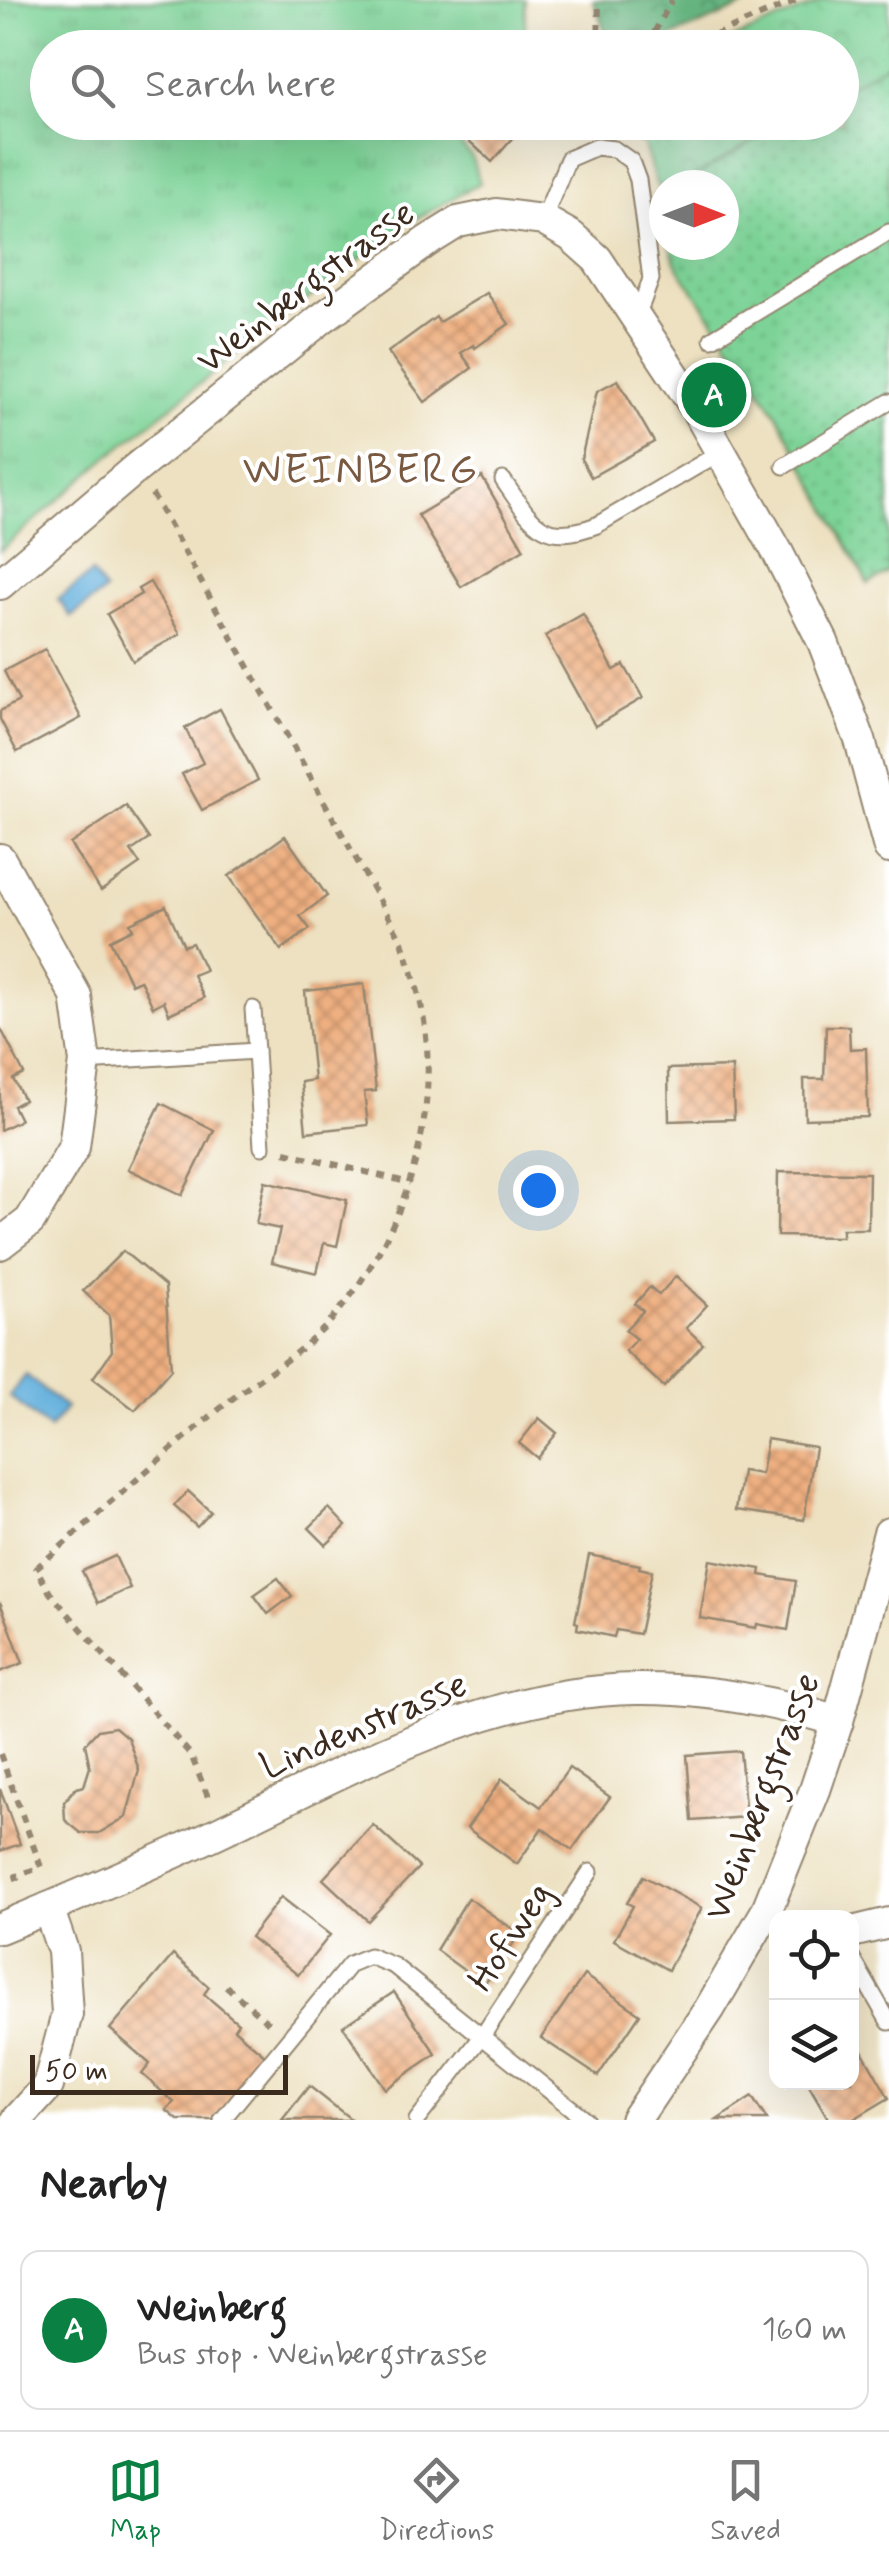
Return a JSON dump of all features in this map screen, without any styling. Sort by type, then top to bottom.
[{"type":"street","name":"Weinbergstrasse","points":[[0,584],[321,319],[426,242],[458,222],[496,214],[542,220],[571,236],[597,260],[722,452],[823,642],[860,740],[889,848]]},
{"type":"street","points":[[0,858],[76,996],[85,1062],[74,1147],[30,1221],[0,1244]]},
{"type":"street","name":"Weinbergstrasse","points":[[774,1910],[838,1720],[889,1533]]},
{"type":"street","name":"Lindenstrasse","points":[[0,1928],[219,1832],[430,1732],[508,1707],[634,1689],[695,1692],[781,1704],[838,1720]]},
{"type":"street","points":[[17,2120],[48,2086],[68,2014],[63,1950],[48,1908]]},
{"type":"street","name":"Weinbergstrasse","points":[[635,2120],[769,1920]]},
{"type":"street","points":[[859,1930],[889,1923]]},
{"type":"lane","points":[[542,220],[568,159],[596,147],[614,149],[631,161],[638,180],[651,278],[637,317]]},
{"type":"lane","points":[[712,340],[889,232]]},
{"type":"lane","points":[[784,466],[889,402]]},
{"type":"lane","points":[[504,480],[532,522],[542,529],[578,532],[597,525],[722,452]]},
{"type":"lane","points":[[253,1009],[262,1147]]},
{"type":"lane","points":[[85,1062],[256,1052]]},
{"type":"lane","name":"Hofweg","points":[[417,2120],[483,2035],[590,1872]]},
{"type":"lane","name":"Hofweg","points":[[222,2120],[350,1964],[369,1956],[394,1966],[586,2120]]},
{"type":"lane","points":[[859,1970],[889,2022]]},
{"type":"path","points":[[598,30],[599,0]]},
{"type":"path","points":[[656,30],[672,0]]},
{"type":"path","points":[[727,30],[796,0]]},
{"type":"path","points":[[262,1147],[410,1184]]},
{"type":"path","points":[[159,1719],[190,1754],[219,1832]]},
{"type":"path","points":[[0,1754],[41,1868],[16,1876]]},
{"type":"path","points":[[226,1986],[288,2040]]},
{"type":"green space","points":[[0,0],[525,0],[525,30],[30,30],[30,140],[456,140],[471,156],[480,183],[404,226],[261,335],[108,457],[0,551]]},
{"type":"green space","points":[[593,0],[759,0],[688,30],[604,30]]},
{"type":"green space","points":[[825,0],[889,0],[889,62],[859,80],[859,30],[754,30]]},
{"type":"green space","points":[[889,62],[889,572],[868,584],[776,413],[674,260],[739,260],[739,170],[706,170],[756,140],[859,140],[859,80]]},
{"type":"green space","points":[[636,140],[756,140],[706,170],[652,170],[644,145]]},
{"type":"water","points":[[92,573],[105,591],[71,617],[58,599]]},
{"type":"water","points":[[26,1375],[66,1408],[49,1429],[9,1396]]},
{"type":"building","points":[[468,140],[511,140],[492,162]]},
{"type":"building","points":[[487,293],[509,324],[461,353],[472,368],[425,402],[388,352],[436,317],[439,322]]},
{"type":"building","points":[[618,380],[654,442],[591,477],[581,459],[597,391]]},
{"type":"building","points":[[482,477],[524,549],[461,587],[418,515]]},
{"type":"building","points":[[150,582],[180,634],[133,661],[107,614],[141,594],[138,589]]},
{"type":"building","points":[[583,614],[614,670],[624,665],[643,698],[595,726],[545,636]]},
{"type":"building","points":[[45,649],[81,718],[17,752],[0,719],[0,711],[19,701],[4,671]]},
{"type":"building","points":[[220,709],[258,780],[202,810],[182,774],[203,763],[185,728]]},
{"type":"building","points":[[126,806],[149,839],[131,851],[140,864],[101,891],[70,844]]},
{"type":"building","points":[[285,836],[327,896],[300,916],[310,929],[281,950],[229,876]]},
{"type":"building","points":[[166,906],[184,946],[192,943],[205,970],[193,975],[204,998],[169,1014],[164,1001],[153,1007],[140,980],[131,984],[110,940],[133,929],[130,923]]},
{"type":"building","points":[[364,984],[376,1091],[364,1092],[368,1125],[306,1132],[301,1082],[314,1080],[305,991]]},
{"type":"building","points":[[826,1026],[849,1026],[850,1049],[866,1048],[868,1117],[805,1119],[804,1079],[824,1079]]},
{"type":"building","points":[[0,1027],[24,1074],[13,1079],[24,1100],[13,1106],[20,1120],[0,1130]]},
{"type":"building","points":[[732,1067],[734,1119],[669,1121],[668,1069]]},
{"type":"building","points":[[161,1103],[214,1130],[182,1195],[128,1169]]},
{"type":"building","points":[[778,1172],[869,1173],[868,1229],[842,1229],[842,1237],[777,1236]]},
{"type":"building","points":[[265,1181],[347,1200],[337,1246],[324,1243],[317,1273],[272,1262],[280,1229],[256,1224]]},
{"type":"building","points":[[123,1251],[165,1286],[171,1369],[135,1410],[93,1378],[112,1351],[109,1315],[83,1291]]},
{"type":"building","points":[[676,1276],[707,1305],[686,1328],[703,1344],[664,1387],[625,1351],[636,1339],[625,1330],[643,1311],[635,1304],[650,1287],[659,1295]]},
{"type":"building","points":[[539,1418],[557,1433],[537,1458],[519,1443]]},
{"type":"building","points":[[767,1439],[815,1447],[804,1520],[736,1510],[742,1471],[761,1474]]},
{"type":"building","points":[[188,1491],[211,1512],[197,1527],[174,1506]]},
{"type":"building","points":[[329,1508],[346,1526],[326,1545],[309,1528]]},
{"type":"building","points":[[589,1555],[652,1571],[639,1634],[616,1630],[614,1637],[577,1629],[575,1622]]},
{"type":"building","points":[[115,1556],[130,1588],[98,1603],[82,1571]]},
{"type":"building","points":[[710,1560],[761,1569],[760,1575],[796,1581],[788,1630],[700,1618]]},
{"type":"building","points":[[278,1578],[292,1596],[268,1614],[254,1595]]},
{"type":"building","points":[[0,1602],[23,1663],[0,1672]]},
{"type":"building","points":[[115,1727],[128,1738],[139,1770],[126,1817],[99,1833],[81,1833],[65,1820],[64,1802],[76,1788],[84,1786],[90,1767],[85,1744],[98,1730]]},
{"type":"building","points":[[740,1751],[746,1817],[692,1821],[687,1755]]},
{"type":"building","points":[[569,1768],[610,1797],[572,1850],[542,1828],[517,1864],[467,1828],[502,1779],[541,1807]]},
{"type":"building","points":[[0,1789],[20,1844],[0,1851]]},
{"type":"building","points":[[373,1825],[419,1867],[368,1921],[323,1879]]},
{"type":"building","points":[[643,1876],[702,1908],[668,1970],[614,1940],[633,1906],[627,1903]]},
{"type":"building","points":[[281,1897],[330,1935],[298,1975],[250,1937]]},
{"type":"building","points":[[468,1898],[520,1934],[484,1985],[436,1950]]},
{"type":"building","points":[[173,1955],[209,1987],[204,1994],[238,2023],[234,2029],[267,2057],[214,2120],[178,2120],[166,2110],[174,2102],[142,2074],[150,2064],[110,2029]]},
{"type":"building","points":[[584,1975],[640,2014],[598,2076],[541,2038]]},
{"type":"building","points":[[394,1992],[436,2054],[385,2089],[343,2026]]},
{"type":"building","points":[[859,2046],[889,2098],[852,2120],[829,2120],[812,2090],[859,2090]]},
{"type":"building","points":[[309,2086],[352,2120],[282,2120]]},
{"type":"building","points":[[752,2097],[767,2120],[717,2120]]},
{"type":"place","name":"Weinberg","points":[[714,395]]},
{"type":"district","name":"WEINBERG","points":[[361,468]]}]
